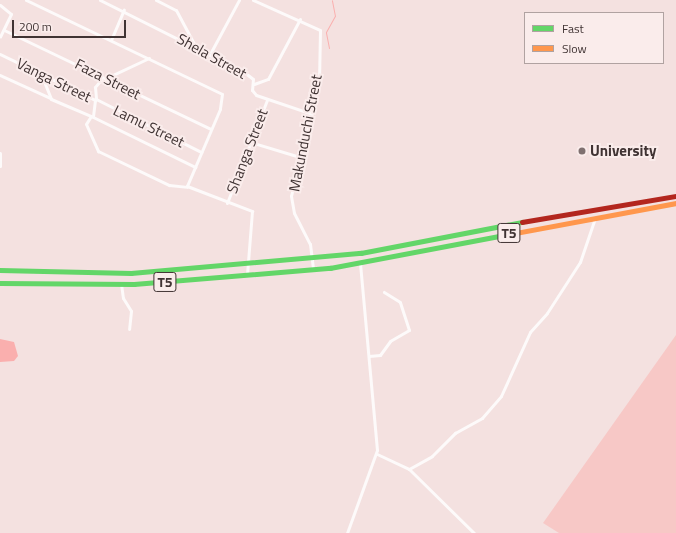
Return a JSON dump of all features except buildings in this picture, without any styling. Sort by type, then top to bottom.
[{"type":"main road","points":[[0,270],[118,273],[245,265],[384,250],[594,208],[676,196]]},
{"type":"main road","name":"T5","points":[[0,283],[121,284],[330,268],[596,216],[676,204]]},
{"type":"street","points":[[26,0],[222,94],[211,129],[187,187]]},
{"type":"street","name":"Shela Street","points":[[100,0],[194,44],[248,74],[254,84],[252,92],[267,100],[312,114]]},
{"type":"street","points":[[156,0],[176,10],[194,44]]},
{"type":"street","points":[[210,52],[239,0]]},
{"type":"street","name":"Makunduchi Street","points":[[254,0],[300,19],[320,30],[318,81],[312,114],[300,158],[292,208],[310,244],[313,269]]},
{"type":"street","points":[[0,5],[11,14],[0,37]]},
{"type":"street","points":[[111,40],[124,10]]},
{"type":"street","points":[[254,84],[268,79],[300,19]]},
{"type":"street","name":"Faza Street","points":[[4,30],[211,129]]},
{"type":"street","name":"Vanga Street","points":[[0,54],[97,101],[92,117],[195,168]]},
{"type":"street","points":[[97,101],[95,87],[104,78],[149,58]]},
{"type":"street","points":[[41,74],[50,98]]},
{"type":"street","points":[[0,75],[92,117],[86,124],[98,151],[169,185],[187,187],[252,212],[245,265],[247,275]]},
{"type":"street","name":"Shanga Street","points":[[227,203],[267,100]]},
{"type":"street","name":"Lamu Street","points":[[97,101],[201,152]]},
{"type":"street","points":[[250,142],[300,158]]},
{"type":"street","points":[[0,153],[0,166]]},
{"type":"street","points":[[409,469],[436,454],[459,430],[479,420],[501,396],[530,332],[548,313],[580,262],[596,216]]},
{"type":"street","points":[[347,533],[377,454],[360,263]]},
{"type":"street","points":[[121,284],[123,298],[131,311],[129,329]]},
{"type":"street","points":[[369,356],[380,354],[390,341],[410,330],[400,302],[384,292]]},
{"type":"street","points":[[377,454],[409,469],[474,533]]},
{"type":"shaded area","points":[[676,335],[676,533],[559,533],[543,523]]},
{"type":"shaded area","points":[[0,339],[14,342],[18,356],[14,361],[0,362]]},
{"type":"waterway","points":[[329,48],[326,32],[335,16],[332,0]]},
{"type":"traffic: fast","points":[[0,270],[131,273],[361,253],[522,222]]},
{"type":"traffic: fast","points":[[0,283],[134,284],[330,268],[500,236]]},
{"type":"traffic: slow","points":[[500,236],[676,203]]},
{"type":"traffic: jam","points":[[522,222],[676,196]]},
{"type":"place","name":"University","points":[[582,151]]}]
